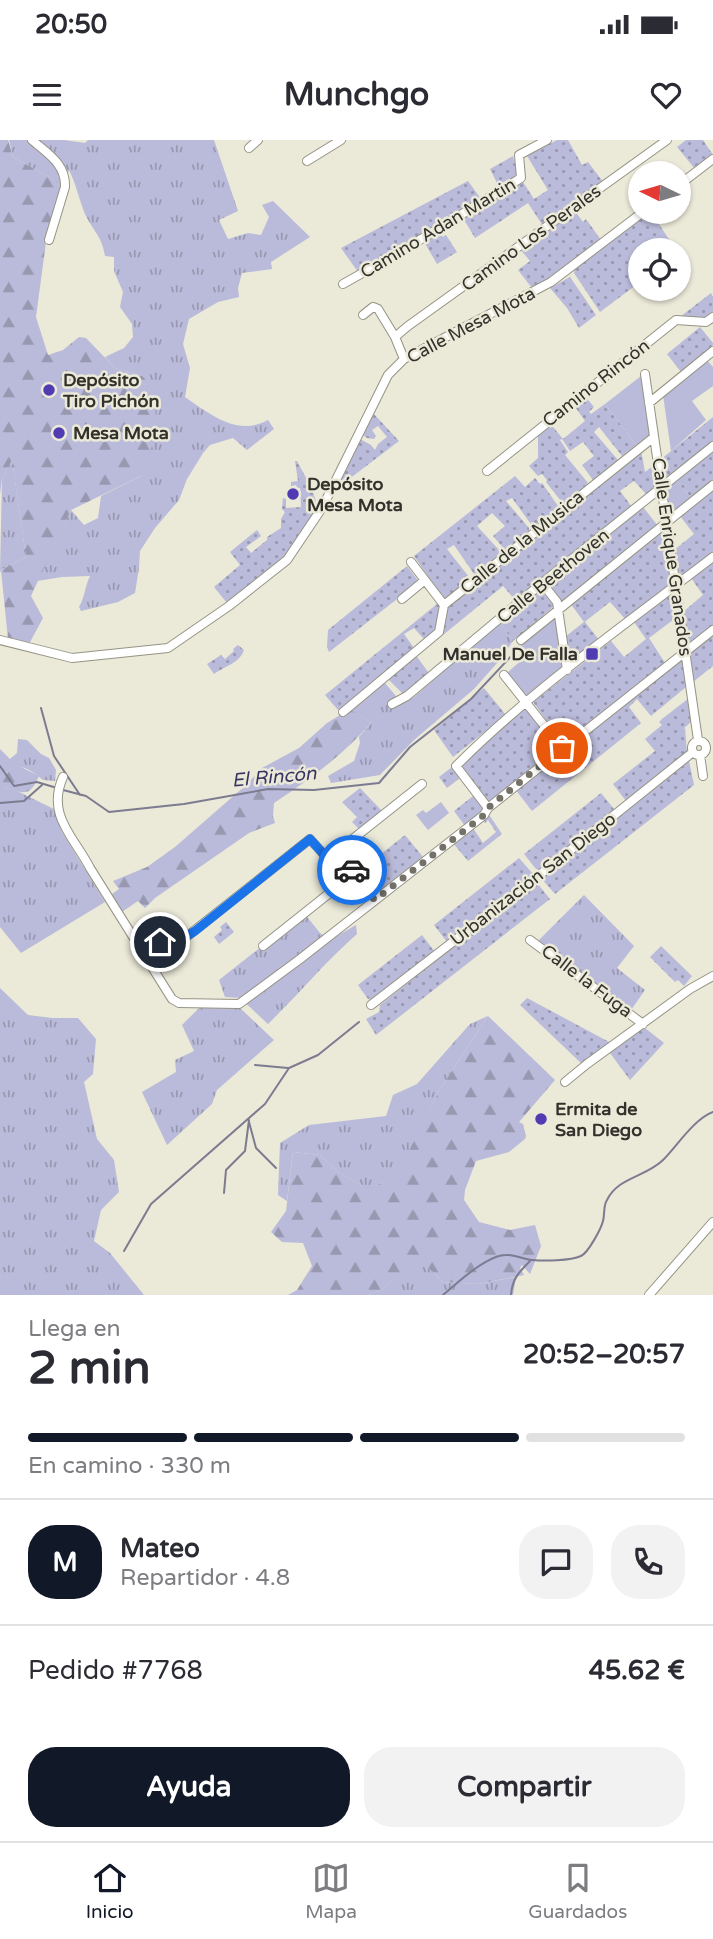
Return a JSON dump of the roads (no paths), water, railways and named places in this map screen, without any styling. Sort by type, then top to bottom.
[{"type":"street","points":[[32,140],[60,165],[66,179],[49,240]]},
{"type":"street","points":[[249,148],[258,140]]},
{"type":"street","points":[[307,161],[341,140]]},
{"type":"street","name":"Camino Adan Martin","points":[[343,284],[522,178],[519,155],[547,140]]},
{"type":"street","name":"Camino Los Perales","points":[[395,337],[667,140]]},
{"type":"street","points":[[691,176],[713,159]]},
{"type":"street","name":"Calle Mesa Mota","points":[[0,640],[72,658],[168,648],[229,606],[288,560],[325,501],[388,376],[404,359],[551,282],[628,223]]},
{"type":"street","points":[[363,315],[373,307],[378,309],[395,337],[404,359]]},
{"type":"street","name":"Camino Rincón","points":[[487,471],[676,320],[706,322],[713,317]]},
{"type":"street","points":[[649,403],[713,351]]},
{"type":"street","name":"Calle Enrique Granados","points":[[645,374],[686,652],[705,741]]},
{"type":"street","name":"Calle de la Musica","points":[[343,712],[439,632],[444,605],[654,437]]},
{"type":"street","name":"Calle Beethoven","points":[[392,704],[407,696],[713,446]]},
{"type":"street","points":[[520,640],[713,485]]},
{"type":"street","points":[[488,808],[456,766],[484,738],[566,670],[713,558]]},
{"type":"street","points":[[411,562],[444,605]]},
{"type":"street","points":[[402,599],[425,580]]},
{"type":"street","points":[[542,583],[559,608],[566,670]]},
{"type":"street","points":[[63,777],[57,799],[68,833],[172,999],[179,1003],[239,1004],[484,815],[488,808],[562,748],[713,630]]},
{"type":"street","points":[[505,676],[562,748]]},
{"type":"street","points":[[703,776],[692,745],[705,741]]},
{"type":"street","name":"Urbanización San Diego","points":[[371,1005],[697,753]]},
{"type":"street","points":[[152,942],[185,938],[310,839],[331,859],[422,784]]},
{"type":"street","points":[[263,946],[351,876],[352,863],[339,853]]},
{"type":"street","points":[[351,876],[375,900]]},
{"type":"street","name":"Calle la Fuga","points":[[530,940],[643,1024]]},
{"type":"street","points":[[565,1082],[690,989],[713,976]]},
{"type":"street","points":[[649,1295],[713,1223]]},
{"type":"waterway","name":"El Rincón","points":[[63,790],[86,796],[109,812],[184,804],[268,789],[314,790],[379,783],[410,747],[471,699],[515,652]]},
{"type":"waterway","points":[[41,708],[54,756],[80,795]]},
{"type":"waterway","name":"El Rincón","points":[[0,766],[14,786],[37,782],[57,788]]},
{"type":"waterway","points":[[0,803],[24,801],[42,785]]},
{"type":"waterway","points":[[124,1251],[151,1204],[265,1104],[289,1068],[318,1055],[359,1022]]},
{"type":"waterway","points":[[255,1065],[288,1068]]},
{"type":"waterway","points":[[443,1295],[473,1270],[498,1256],[550,1260],[570,1259],[584,1254],[600,1229],[606,1202],[612,1192],[618,1186],[656,1166],[693,1127],[713,1112]]},
{"type":"waterway","points":[[224,1193],[226,1170],[245,1151],[249,1120]]},
{"type":"waterway","points":[[249,1122],[256,1148],[276,1168]]},
{"type":"waterway","points":[[511,1295],[517,1276],[530,1261]]},
{"type":"place","name":"Depósito Tiro Pichón","points":[[49,390]]},
{"type":"place","name":"Mesa Mota","points":[[59,433]]},
{"type":"place","name":"Depósito Mesa Mota","points":[[293,494]]},
{"type":"place","name":"Manuel De Falla","points":[[592,654]]},
{"type":"place","name":"Ermita de San Diego","points":[[541,1119]]}]
